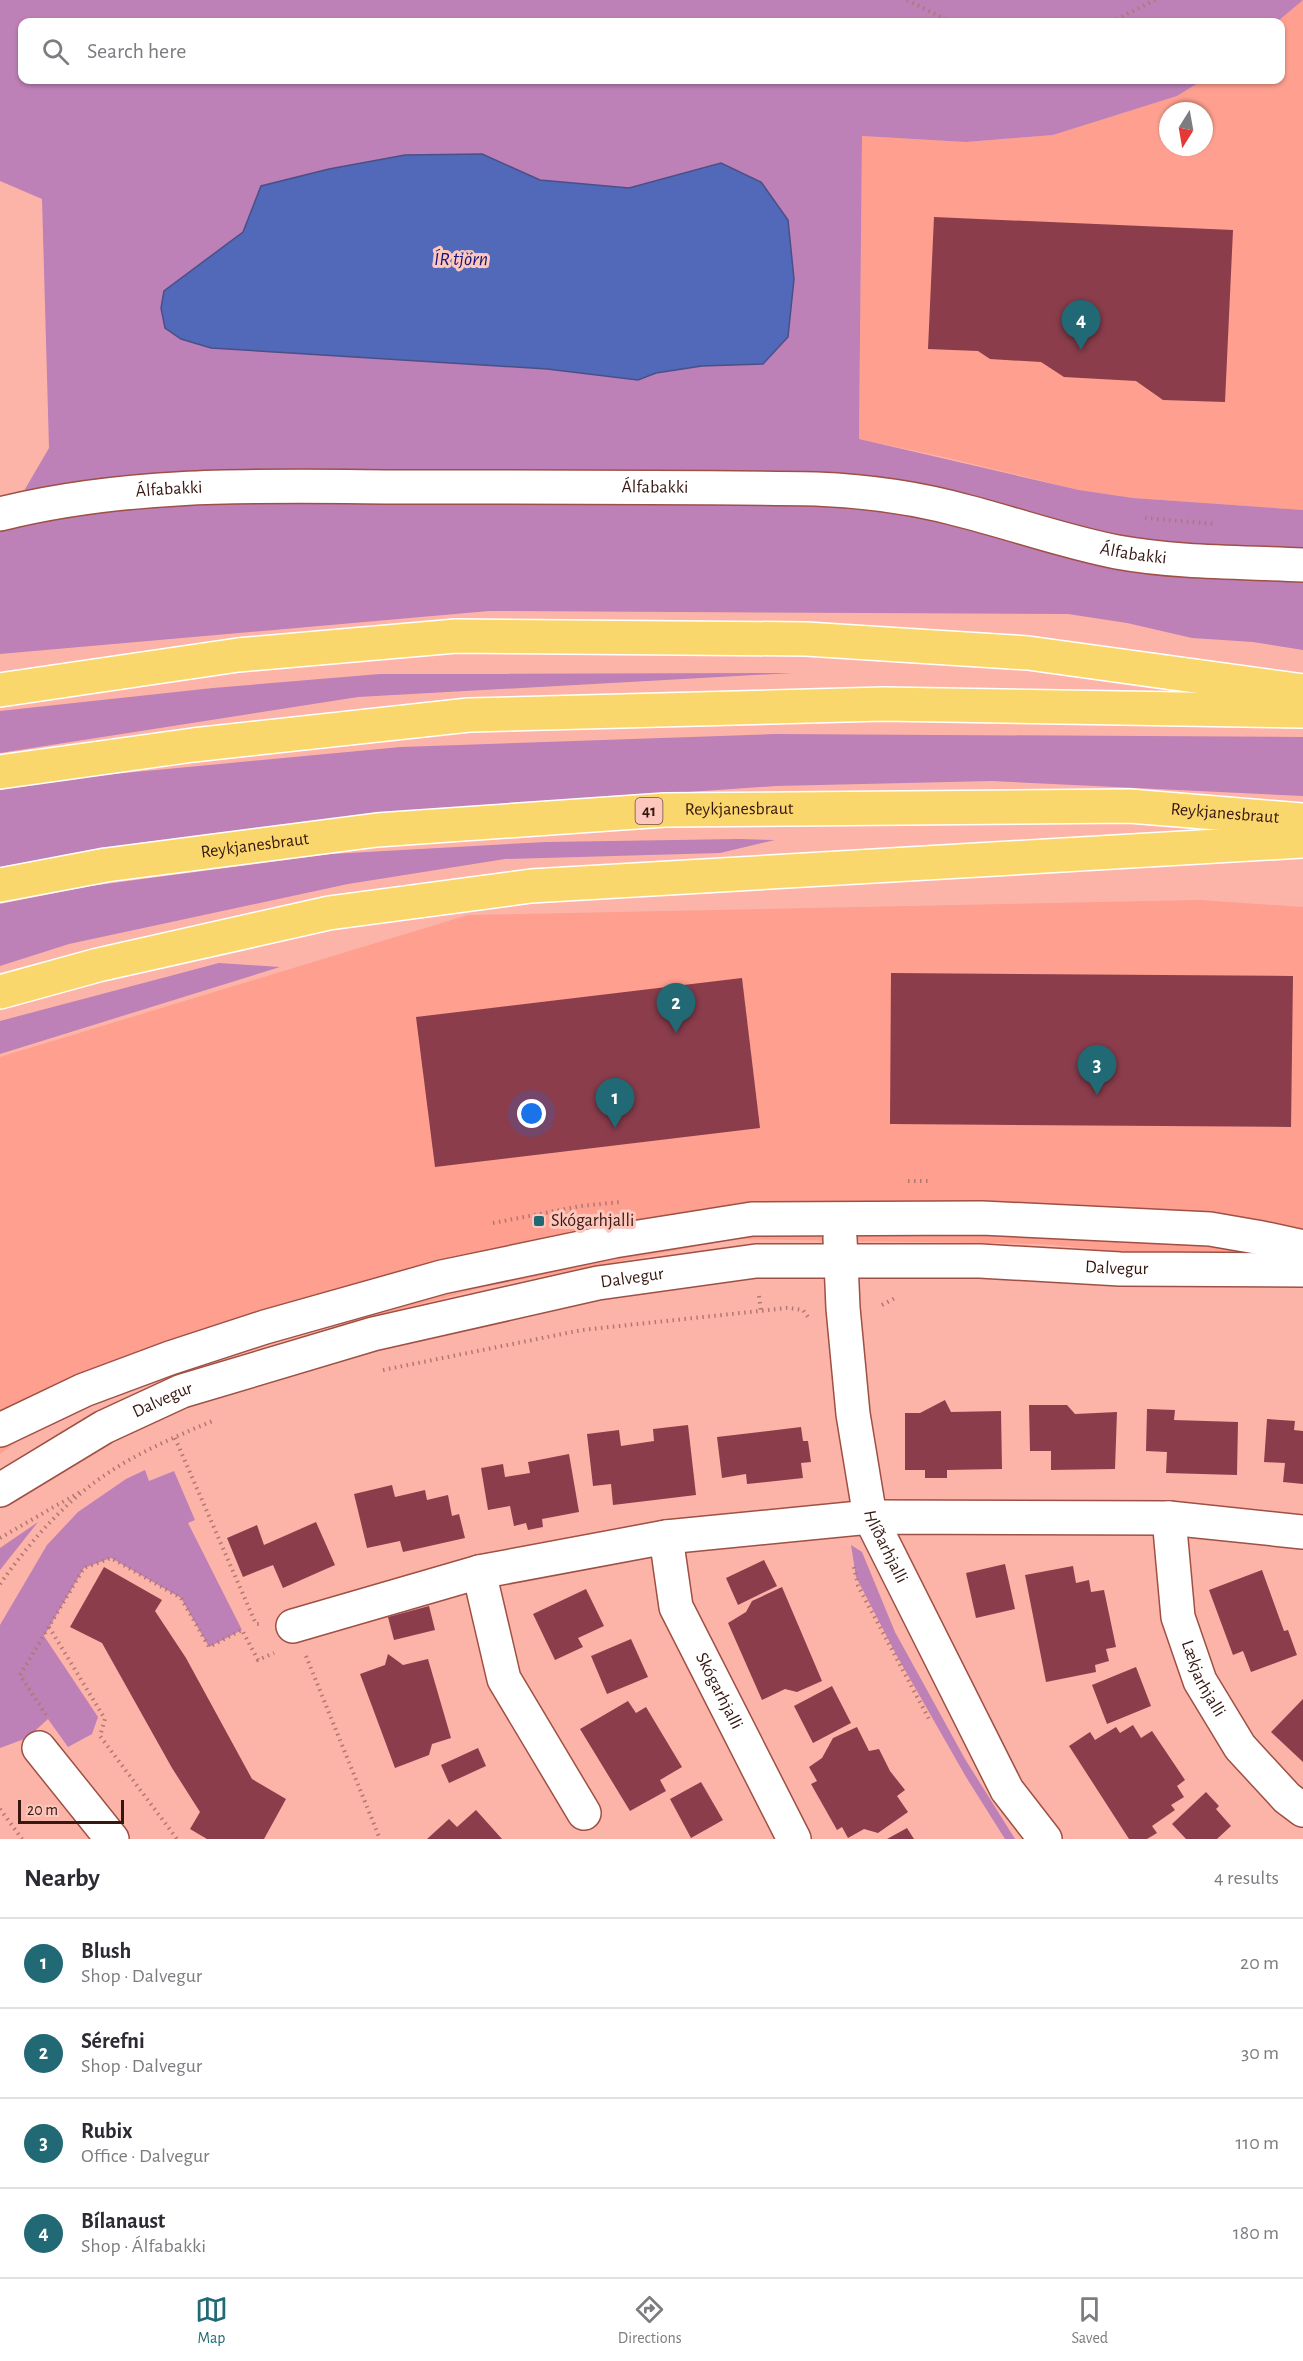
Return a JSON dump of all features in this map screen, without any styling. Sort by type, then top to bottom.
[{"type":"highway","points":[[0,690],[238,655],[456,636],[806,639],[1028,653],[1303,691]]},
{"type":"highway","points":[[0,675],[88,677]]},
{"type":"highway","points":[[0,772],[193,745],[469,715],[884,704],[1303,711]]},
{"type":"highway","name":"Reykjanesbraut","points":[[0,885],[106,865],[377,830],[665,810],[1130,806],[1303,820]]},
{"type":"highway","points":[[0,992],[98,964],[329,914],[531,886],[1303,841]]},
{"type":"street","name":"Álfabakki","points":[[0,514],[58,501],[125,492],[242,486],[851,490],[926,501],[1060,539],[1144,556],[1303,565]]},
{"type":"street","name":"Hlíðarhjalli","points":[[839,1218],[843,1308],[853,1414],[870,1517],[1007,1790],[1045,1839]]},
{"type":"street","name":"Dalvegur","points":[[0,1430],[84,1390],[170,1358],[265,1327],[442,1277],[545,1254],[657,1233],[752,1219],[982,1218],[1210,1229],[1303,1247]]},
{"type":"street","name":"Dalvegur","points":[[0,1490],[104,1427],[182,1391],[373,1334],[598,1283],[756,1261],[980,1261],[1120,1269],[1303,1270]]},
{"type":"street","points":[[286,1638],[479,1572],[666,1537],[870,1517],[1169,1518],[1303,1532]]},
{"type":"street","name":"Lækjarhjalli","points":[[1169,1518],[1178,1617],[1200,1681],[1240,1747],[1287,1798],[1303,1810]]},
{"type":"street","name":"Skógarhjalli","points":[[666,1537],[676,1607],[794,1839]]},
{"type":"street","points":[[479,1572],[504,1679],[584,1812]]},
{"type":"street","points":[[44,1733],[112,1839]]},
{"type":"path","points":[[907,0],[943,18]]},
{"type":"path","points":[[1119,18],[1155,0]]},
{"type":"path","points":[[759,1292],[761,1312]]},
{"type":"path","points":[[373,1372],[582,1330],[787,1308],[803,1310]]},
{"type":"path","points":[[0,1584],[50,1522],[92,1485],[108,1473],[160,1444],[219,1419]]},
{"type":"path","points":[[0,1538],[92,1485]]},
{"type":"path","points":[[44,1733],[20,1675],[84,1568],[111,1558],[181,1598],[209,1647],[242,1630],[258,1660],[286,1638]]},
{"type":"path","points":[[49,1627],[105,1719],[100,1736],[177,1839]]},
{"type":"path","points":[[0,1809],[22,1839]]},
{"type":"shaded area","points":[[0,0],[1303,0],[1282,18],[18,18],[18,84],[1196,84],[1177,96],[1053,135],[966,142],[862,136],[859,439],[1079,490],[1133,498],[1303,510],[1303,650],[1253,642],[1192,638],[1127,623],[1068,614],[489,611],[0,654],[0,532],[49,448],[42,199],[0,181]]},
{"type":"shaded area","points":[[1303,0],[1303,510],[1133,498],[1079,490],[859,439],[862,136],[966,142],[1053,135],[1177,96],[1196,84],[1285,84],[1285,18],[1282,18]]},
{"type":"shaded area","points":[[793,673],[358,697],[0,753],[0,711],[213,688],[380,674]]},
{"type":"shaded area","points":[[775,734],[1303,737],[1303,796],[992,781],[776,786],[517,804],[269,830],[0,871],[0,790],[39,781],[401,747]]},
{"type":"shaded area","points":[[775,840],[720,853],[505,859],[348,884],[69,944],[0,966],[0,904],[90,886],[331,854],[546,842]]},
{"type":"shaded area","points":[[1200,900],[1303,907],[1303,1269],[1041,1244],[736,1239],[485,1287],[289,1338],[97,1398],[34,1429],[0,1454],[0,1057],[468,915]]},
{"type":"shaded area","points":[[219,963],[280,967],[0,1054],[0,1021]]},
{"type":"shaded area","points":[[145,1470],[149,1481],[174,1471],[195,1520],[188,1523],[242,1630],[209,1647],[181,1598],[111,1558],[84,1568],[44,1636],[98,1717],[92,1734],[68,1747],[48,1719],[27,1738],[0,1748],[0,1625],[47,1545],[78,1512],[126,1479]]},
{"type":"shaded area","points":[[38,1522],[0,1570],[0,1548]]},
{"type":"shaded area","points":[[851,1545],[862,1552],[895,1632],[965,1759],[1015,1839],[1005,1839],[966,1777],[897,1656],[856,1577]]},
{"type":"water","name":"ÍR tjörn","points":[[482,154],[540,180],[629,188],[721,163],[761,182],[788,220],[794,279],[788,337],[763,364],[702,366],[656,373],[638,380],[547,369],[211,348],[181,339],[165,328],[161,308],[164,291],[243,232],[261,186],[329,169],[405,155]]},
{"type":"building","points":[[934,217],[1233,230],[1225,402],[1163,400],[1136,381],[1064,377],[1041,362],[990,359],[978,351],[928,349]]},
{"type":"building","points":[[891,973],[1293,976],[1291,1127],[890,1124]]},
{"type":"building","points":[[742,978],[760,1128],[435,1167],[416,1017]]},
{"type":"building","points":[[945,1400],[951,1412],[1001,1411],[1002,1469],[947,1470],[947,1478],[925,1478],[925,1470],[905,1470],[905,1413],[920,1413]]},
{"type":"building","points":[[1029,1405],[1067,1405],[1075,1414],[1117,1412],[1115,1469],[1051,1470],[1051,1451],[1030,1451]]},
{"type":"building","points":[[1147,1409],[1175,1410],[1174,1420],[1238,1422],[1237,1475],[1166,1473],[1167,1452],[1146,1451]]},
{"type":"building","points":[[1267,1419],[1295,1421],[1294,1430],[1303,1431],[1303,1484],[1283,1482],[1285,1463],[1264,1462]]},
{"type":"building","points":[[688,1425],[696,1495],[613,1505],[611,1484],[593,1486],[587,1434],[619,1430],[621,1446],[654,1441],[653,1429]]},
{"type":"building","points":[[801,1427],[803,1441],[808,1441],[811,1462],[801,1463],[803,1478],[747,1484],[746,1474],[722,1478],[717,1437]]},
{"type":"building","points":[[569,1454],[579,1512],[542,1519],[543,1527],[528,1530],[526,1523],[514,1526],[510,1506],[488,1510],[481,1468],[503,1464],[505,1477],[530,1473],[528,1462]]},
{"type":"building","points":[[392,1485],[395,1497],[425,1490],[427,1500],[448,1495],[452,1516],[459,1514],[465,1538],[403,1552],[400,1541],[367,1548],[354,1494]]},
{"type":"building","points":[[316,1522],[335,1565],[283,1588],[273,1565],[243,1577],[227,1538],[257,1525],[264,1545]]},
{"type":"building","points":[[764,1560],[777,1586],[738,1605],[726,1578]]},
{"type":"building","points":[[1005,1564],[1015,1609],[976,1618],[966,1573]]},
{"type":"building","points":[[1073,1566],[1076,1583],[1089,1580],[1091,1592],[1104,1590],[1116,1647],[1106,1649],[1109,1661],[1095,1665],[1096,1672],[1046,1682],[1025,1575]]},
{"type":"building","points":[[104,1567],[162,1600],[155,1611],[186,1658],[252,1779],[286,1799],[264,1839],[207,1839],[190,1829],[200,1812],[172,1768],[102,1643],[70,1627]]},
{"type":"building","points":[[1262,1570],[1284,1631],[1288,1630],[1297,1655],[1251,1672],[1243,1651],[1233,1655],[1209,1590]]},
{"type":"building","points":[[782,1587],[822,1681],[797,1692],[785,1689],[762,1700],[728,1623],[746,1612],[752,1601]]},
{"type":"building","points":[[586,1589],[604,1626],[578,1638],[583,1647],[555,1660],[533,1614]]},
{"type":"building","points":[[429,1606],[435,1630],[394,1640],[388,1617]]},
{"type":"building","points":[[631,1639],[648,1677],[607,1694],[591,1656]]},
{"type":"building","points":[[388,1654],[403,1665],[428,1659],[451,1738],[432,1744],[429,1755],[395,1768],[360,1674],[385,1665]]},
{"type":"building","points":[[1136,1667],[1151,1706],[1107,1724],[1092,1685]]},
{"type":"building","points":[[832,1686],[851,1723],[813,1743],[794,1706]]},
{"type":"building","points":[[1303,1699],[1303,1762],[1271,1732]]},
{"type":"building","points":[[628,1701],[636,1713],[646,1707],[682,1767],[660,1780],[666,1791],[630,1811],[580,1729]]},
{"type":"building","points":[[1133,1725],[1141,1738],[1152,1731],[1185,1780],[1177,1786],[1184,1797],[1171,1805],[1175,1810],[1152,1826],[1157,1833],[1147,1839],[1129,1839],[1069,1746],[1090,1732],[1095,1740],[1116,1727],[1120,1733]]},
{"type":"building","points":[[857,1727],[869,1751],[879,1749],[890,1771],[905,1790],[897,1796],[908,1812],[878,1833],[864,1829],[848,1838],[842,1827],[837,1830],[811,1784],[817,1781],[809,1767],[822,1758],[833,1738]]},
{"type":"building","points":[[478,1748],[486,1766],[449,1783],[441,1765]]},
{"type":"building","points":[[701,1782],[723,1820],[691,1838],[670,1799]]},
{"type":"building","points":[[1206,1792],[1219,1806],[1216,1809],[1231,1826],[1217,1839],[1186,1839],[1172,1824]]},
{"type":"building","points":[[476,1810],[502,1839],[427,1839],[449,1819],[457,1827]]},
{"type":"building","points":[[907,1828],[914,1839],[887,1839]]},
{"type":"place","name":"Bílanaust","points":[[1081,350]]},
{"type":"place","name":"Sérefni","points":[[676,1033]]},
{"type":"place","name":"Rubix","points":[[1097,1095]]},
{"type":"place","name":"Blush","points":[[615,1128]]},
{"type":"place","name":"Skógarhjalli","points":[[539,1221]]}]
